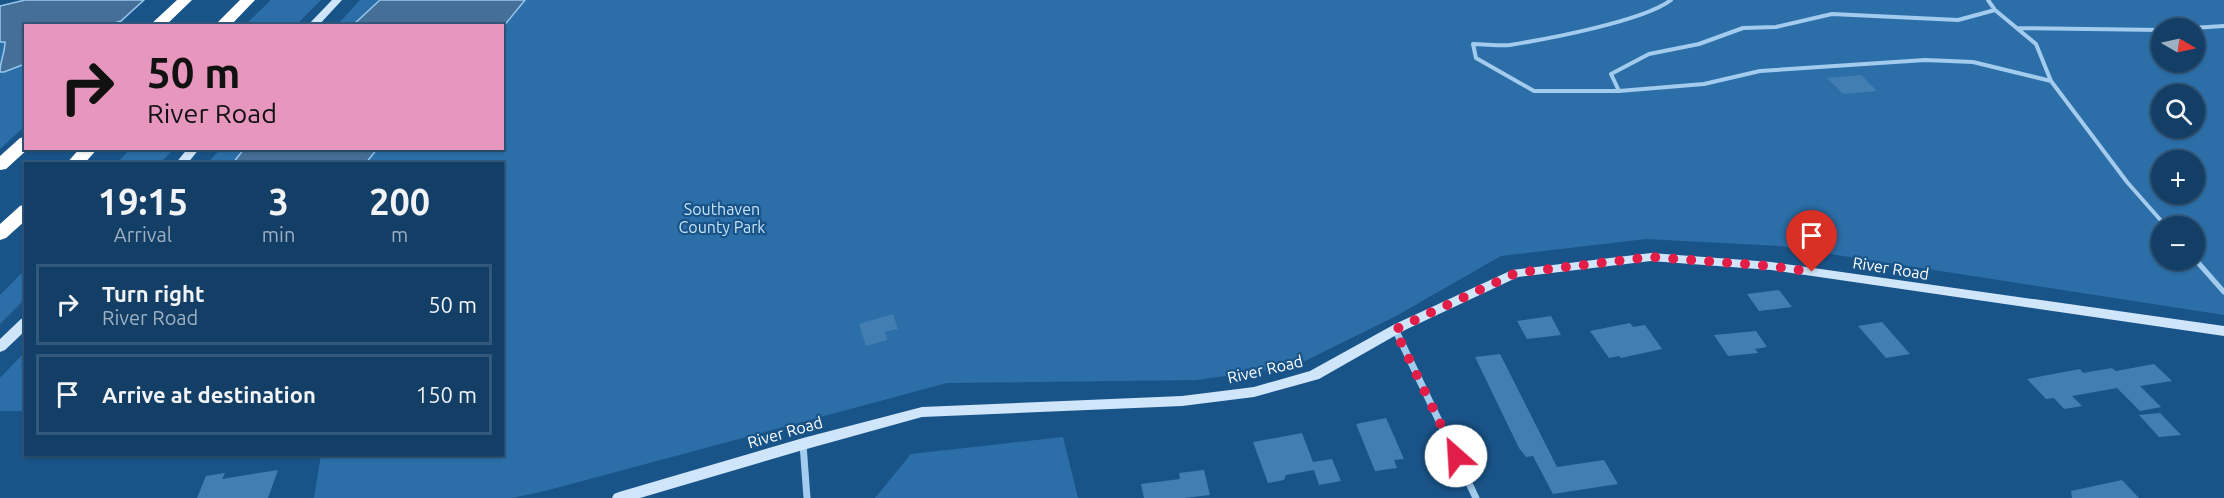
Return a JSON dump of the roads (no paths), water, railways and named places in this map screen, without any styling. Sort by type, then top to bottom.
[{"type":"highway","points":[[158,24],[184,0]]},
{"type":"highway","points":[[222,24],[248,0]]},
{"type":"highway","points":[[0,165],[24,144]]},
{"type":"highway","points":[[76,162],[88,150]]},
{"type":"highway","points":[[0,234],[24,212]]},
{"type":"street","points":[[314,24],[337,0]]},
{"type":"street","points":[[182,162],[193,150]]},
{"type":"street","name":"River Road","points":[[620,498],[803,444],[922,412],[1182,401],[1254,392],[1314,375],[1395,330],[1516,273],[1651,257],[1771,266],[2224,331]]},
{"type":"street","points":[[0,347],[24,324]]},
{"type":"street","points":[[1395,330],[1476,498]]},
{"type":"street","points":[[803,444],[807,498]]},
{"type":"lane","points":[[1671,0],[1661,8],[1609,24],[1508,45],[1473,44],[1476,58],[1534,91],[1619,92],[1704,84],[1760,71],[1925,60],[1973,62],[2051,81]]},
{"type":"lane","points":[[1988,0],[1995,10],[2036,45],[2051,81],[2127,182],[2157,216]]},
{"type":"lane","points":[[1619,92],[1611,74],[1649,54],[1699,44],[1743,28],[1776,27],[1832,14],[1958,20],[1995,10]]},
{"type":"lane","points":[[2205,27],[2224,26]]},
{"type":"lane","points":[[2017,28],[2151,30]]},
{"type":"lane","points":[[2205,270],[2224,292]]},
{"type":"park label","name":"Southaven County Park","points":[[722,218]]}]
